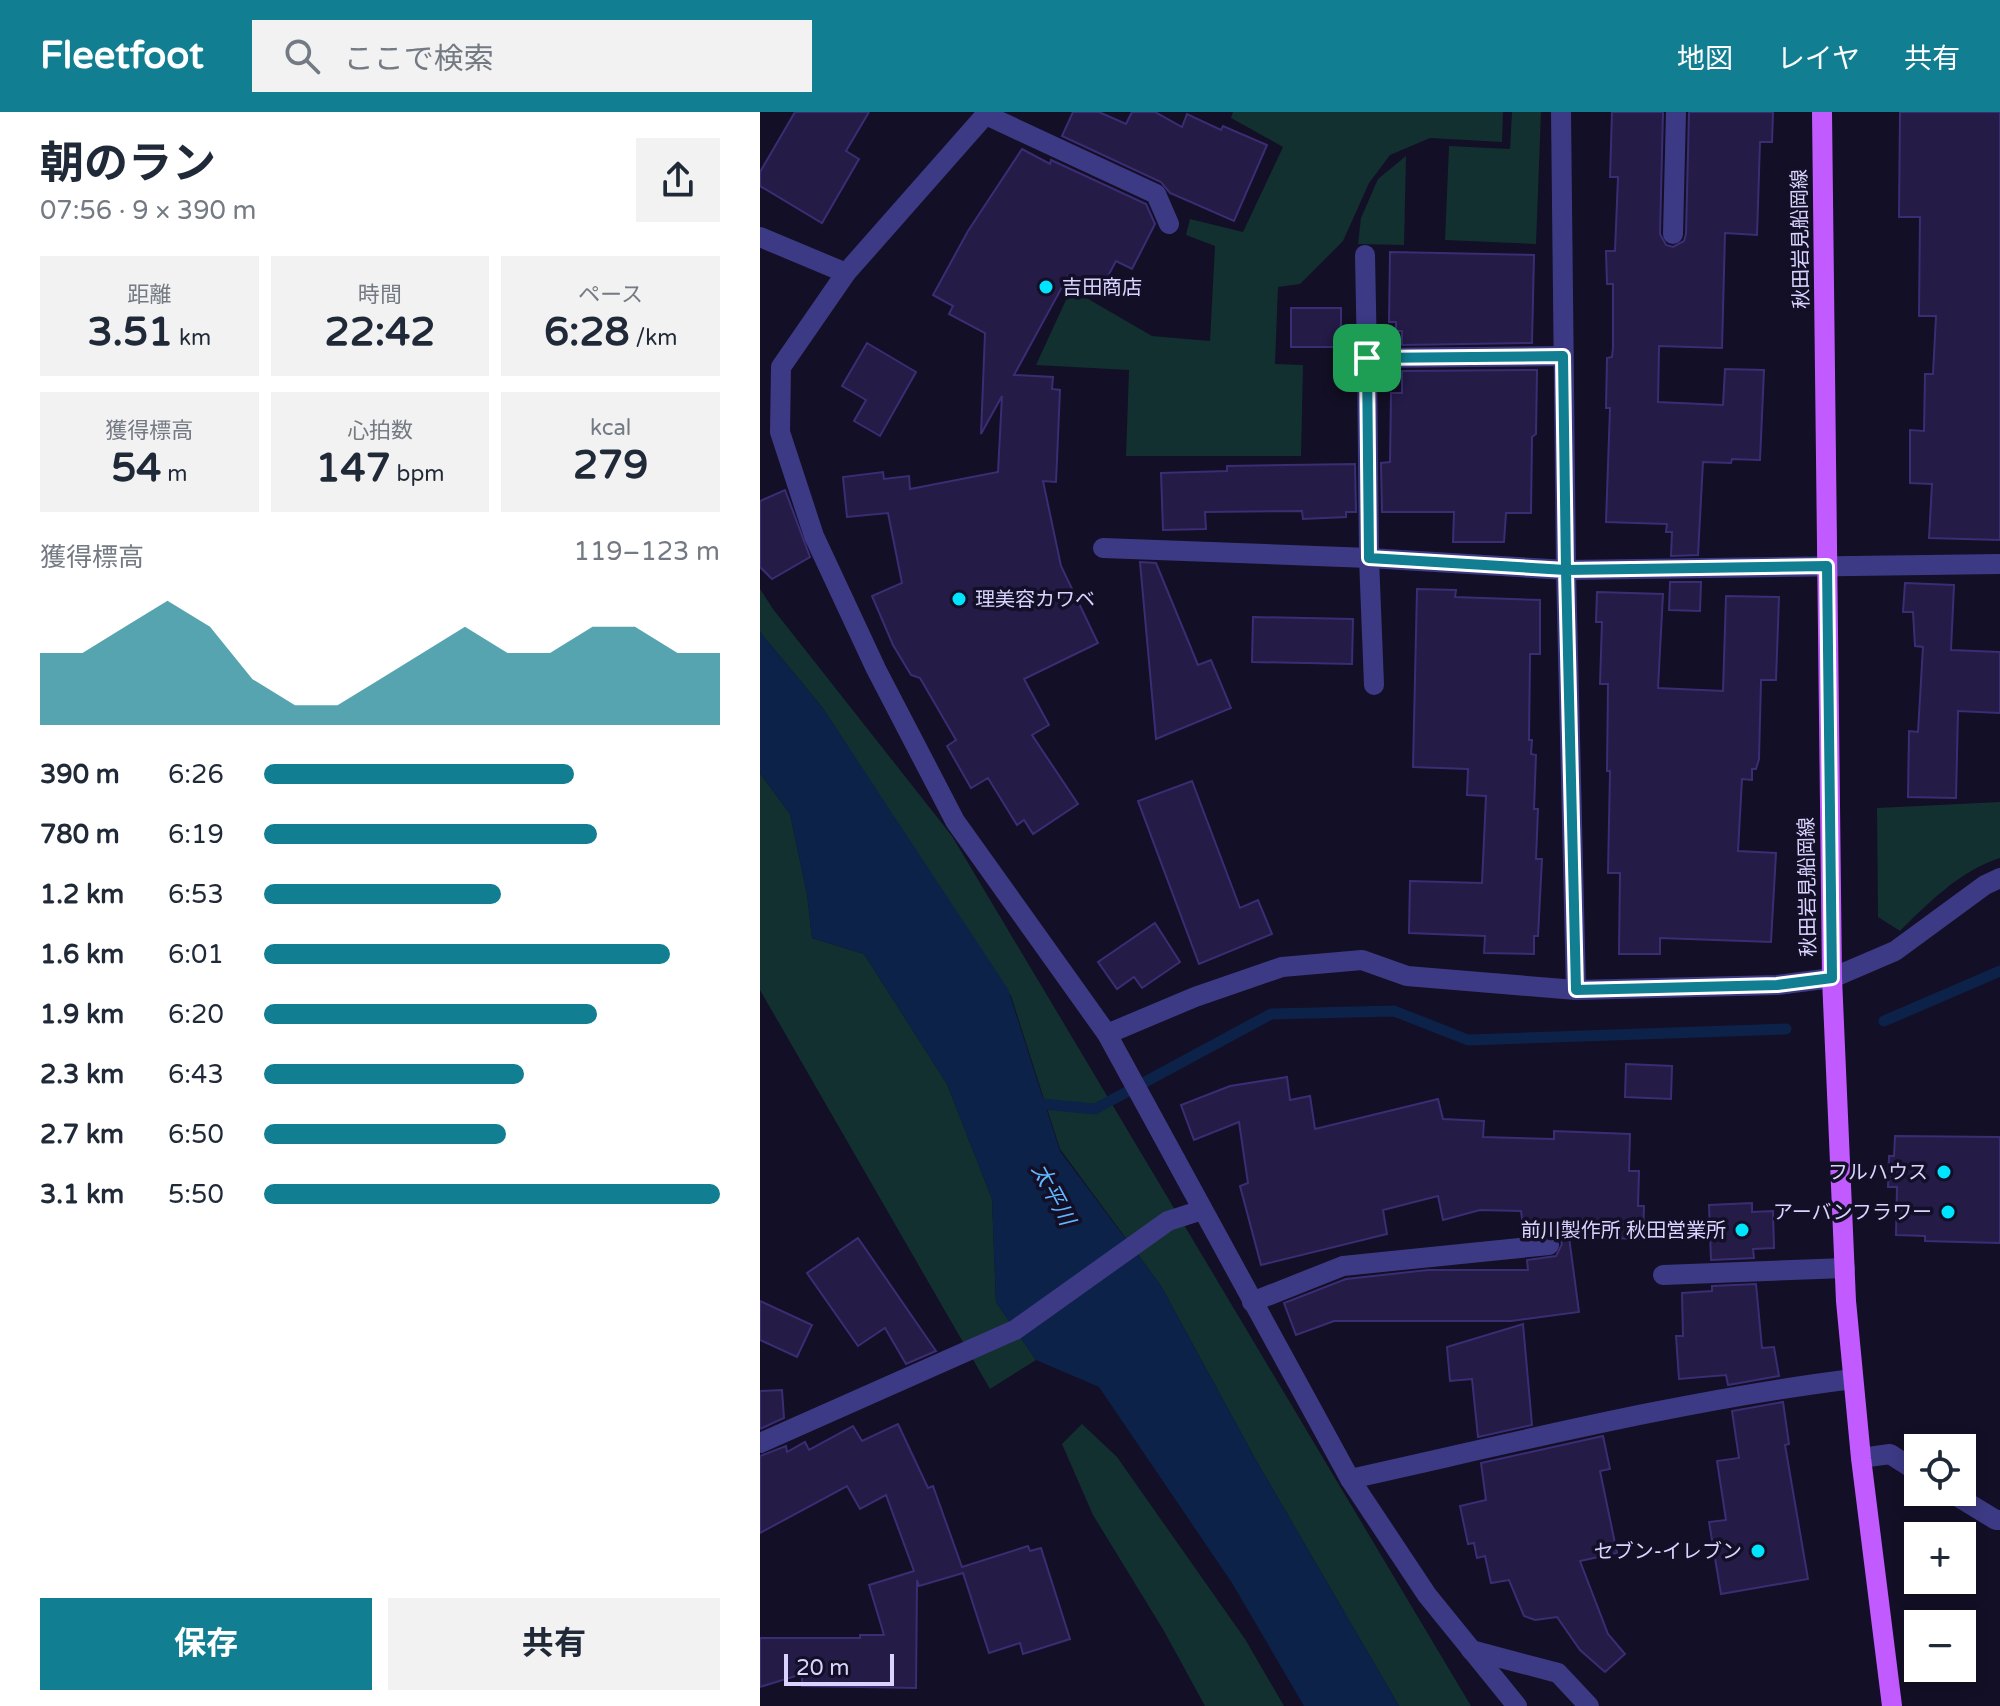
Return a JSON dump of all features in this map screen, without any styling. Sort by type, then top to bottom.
[{"type":"main road","name":"秋田岩見船岡線","points":[[1822,112],[1832,978],[1853,1379],[1892,1706]]},
{"type":"street","points":[[1561,112],[1566,570],[1576,990]]},
{"type":"street","points":[[1673,234],[1676,112]]},
{"type":"street","points":[[1169,224],[1156,194],[987,114],[846,273],[781,367],[780,432],[814,536],[876,669],[955,821],[1107,1034],[1350,1479],[1427,1595],[1517,1706]]},
{"type":"street","points":[[760,237],[846,273]]},
{"type":"street","points":[[1365,255],[1374,685]]},
{"type":"street","points":[[1367,358],[1563,356]]},
{"type":"street","points":[[1103,548],[1369,558],[1566,570],[2000,564]]},
{"type":"street","points":[[1107,1034],[1195,997],[1282,967],[1362,960],[1407,976],[1576,990],[1777,985],[1832,978],[1895,951],[1985,885],[2000,878]]},
{"type":"street","points":[[760,1443],[1015,1330],[1168,1221],[1202,1210]]},
{"type":"street","points":[[1252,1302],[1343,1266],[1549,1245]]},
{"type":"street","points":[[1663,1275],[1845,1268]]},
{"type":"street","points":[[1350,1479],[1742,1395],[1853,1379]]},
{"type":"street","points":[[1861,1458],[1890,1454],[1904,1463]]},
{"type":"street","points":[[1973,1506],[2000,1520]]},
{"type":"street","points":[[1471,1650],[1558,1673],[1589,1706]]},
{"type":"green space","points":[[1233,112],[1503,112],[1502,142],[1430,138],[1390,155],[1369,183],[1343,241],[1300,284],[1278,287],[1275,364],[1303,365],[1301,456],[1126,456],[1129,370],[1036,365],[1071,289],[1152,336],[1210,341],[1215,246],[1186,235],[1190,219],[1243,232],[1283,147],[1231,118]]},
{"type":"green space","points":[[1512,112],[1541,112],[1536,244],[1445,240],[1449,146],[1510,149]]},
{"type":"green space","points":[[1406,156],[1404,245],[1358,244],[1361,218],[1378,179]]},
{"type":"green space","points":[[760,589],[952,836],[1471,1706],[1399,1706],[1257,1462],[1161,1286],[1060,1149],[1011,996],[822,707],[760,632]]},
{"type":"green space","points":[[760,773],[790,814],[807,894],[812,938],[864,954],[947,1084],[992,1199],[996,1302],[1036,1360],[990,1389],[760,990]]},
{"type":"green space","points":[[2000,802],[2000,858],[1959,879],[1900,931],[1878,917],[1877,808]]},
{"type":"green space","points":[[1082,1424],[1117,1457],[1245,1639],[1284,1706],[1205,1706],[1164,1631],[1093,1515],[1062,1444]]},
{"type":"water","name":"太平川","points":[[760,632],[822,707],[1008,989],[1060,1151],[1161,1286],[1257,1462],[1399,1706],[1304,1706],[1232,1583],[1099,1387],[1036,1360],[996,1302],[992,1199],[947,1084],[864,954],[812,938],[807,894],[790,814],[760,773]]},
{"type":"building","points":[[795,112],[869,112],[846,151],[859,159],[822,223],[760,186],[760,172]]},
{"type":"building","points":[[1073,112],[1099,112],[1126,124],[1132,112],[1155,112],[1182,127],[1187,114],[1221,130],[1223,126],[1267,145],[1234,221],[1170,193],[1161,182],[1062,136]]},
{"type":"building","points":[[1612,112],[1663,112],[1660,234],[1666,245],[1673,247],[1684,241],[1686,234],[1689,112],[1773,112],[1772,142],[1760,142],[1757,235],[1725,233],[1722,348],[1659,346],[1658,402],[1723,405],[1725,369],[1764,370],[1760,460],[1703,462],[1698,555],[1671,556],[1672,532],[1666,532],[1667,524],[1606,522],[1610,408],[1606,408],[1607,358],[1612,357],[1613,347],[1613,284],[1607,284],[1606,251],[1615,251],[1618,177],[1610,177]]},
{"type":"building","points":[[1900,112],[2000,112],[2000,540],[1929,538],[1932,484],[1910,483],[1910,430],[1924,431],[1925,374],[1933,374],[1936,316],[1919,316],[1920,217],[1899,217]]},
{"type":"building","points":[[1022,149],[1146,204],[1155,224],[1132,269],[1116,261],[1099,293],[1068,276],[1014,375],[1053,377],[1052,389],[1060,390],[1056,482],[1043,481],[1061,566],[1098,643],[1024,679],[1049,725],[1032,735],[1078,804],[1033,834],[1024,820],[1017,825],[988,778],[971,788],[947,746],[956,740],[920,678],[911,675],[893,645],[872,596],[902,583],[888,513],[847,517],[843,477],[883,472],[884,479],[909,476],[910,489],[998,472],[1002,396],[981,434],[985,333],[949,314],[953,306],[933,295],[968,231]]},
{"type":"building","points":[[1390,252],[1534,255],[1532,343],[1402,345],[1402,331],[1396,331],[1396,322],[1389,322]]},
{"type":"building","points":[[1291,308],[1341,308],[1341,347],[1291,347]]},
{"type":"building","points":[[867,343],[916,372],[880,436],[854,421],[866,400],[842,386]]},
{"type":"building","points":[[1537,370],[1531,513],[1506,513],[1504,542],[1453,542],[1454,512],[1382,512],[1381,463],[1390,462],[1391,393],[1402,393],[1402,371]]},
{"type":"building","points":[[1355,464],[1356,512],[1346,512],[1346,517],[1303,519],[1302,511],[1205,512],[1206,529],[1163,530],[1161,473],[1227,471],[1227,466]]},
{"type":"building","points":[[785,490],[810,557],[772,579],[760,567],[760,501]]},
{"type":"building","points":[[1140,562],[1156,563],[1198,665],[1211,660],[1231,708],[1156,739]]},
{"type":"building","points":[[1670,582],[1701,582],[1700,611],[1669,610]]},
{"type":"building","points":[[1905,583],[1954,585],[1951,650],[2000,652],[2000,713],[1958,711],[1956,798],[1908,797],[1909,731],[1918,732],[1923,647],[1915,646],[1913,612],[1903,612]]},
{"type":"building","points":[[1417,589],[1456,590],[1455,597],[1540,600],[1540,654],[1530,654],[1529,740],[1532,740],[1531,754],[1536,755],[1536,859],[1542,859],[1538,936],[1534,936],[1534,954],[1484,953],[1485,936],[1409,933],[1410,881],[1482,883],[1486,796],[1467,795],[1468,769],[1413,767]]},
{"type":"building","points":[[1597,592],[1663,594],[1658,688],[1723,691],[1726,596],[1779,597],[1776,680],[1761,680],[1759,759],[1756,769],[1752,769],[1752,780],[1742,779],[1738,851],[1776,853],[1771,942],[1660,938],[1660,954],[1619,954],[1620,873],[1608,873],[1608,684],[1600,684],[1602,622],[1596,622]]},
{"type":"building","points":[[1253,617],[1353,619],[1352,664],[1252,662]]},
{"type":"building","points":[[1192,781],[1240,908],[1258,900],[1272,934],[1199,964],[1138,801]]},
{"type":"building","points":[[1155,923],[1180,962],[1142,988],[1134,977],[1117,989],[1098,962]]},
{"type":"building","points":[[1626,1064],[1672,1066],[1671,1099],[1625,1097]]},
{"type":"building","points":[[1287,1077],[1290,1100],[1310,1096],[1315,1129],[1438,1099],[1443,1119],[1484,1121],[1483,1137],[1554,1139],[1554,1131],[1630,1134],[1629,1171],[1639,1171],[1638,1206],[1644,1206],[1643,1239],[1569,1237],[1579,1312],[1511,1321],[1334,1321],[1296,1335],[1284,1303],[1346,1279],[1428,1270],[1528,1270],[1527,1260],[1556,1256],[1562,1244],[1554,1233],[1524,1234],[1521,1211],[1480,1210],[1443,1220],[1438,1196],[1383,1210],[1387,1234],[1261,1265],[1240,1186],[1248,1183],[1239,1122],[1194,1140],[1181,1105],[1230,1086]]},
{"type":"building","points":[[1895,1136],[2000,1137],[2000,1243],[1925,1241],[1925,1236],[1896,1235],[1897,1187],[1888,1187],[1889,1156],[1894,1156]]},
{"type":"building","name":"前川製作所 秋田営業所","points":[[1752,1203],[1752,1212],[1773,1211],[1774,1248],[1753,1249],[1754,1258],[1711,1260],[1709,1205]]},
{"type":"building","points":[[858,1238],[936,1351],[906,1364],[885,1328],[858,1346],[807,1273]]},
{"type":"building","points":[[1756,1284],[1762,1348],[1774,1347],[1779,1376],[1728,1385],[1726,1375],[1679,1379],[1676,1336],[1683,1336],[1682,1293],[1712,1291],[1712,1286]]},
{"type":"building","points":[[760,1301],[812,1325],[797,1357],[760,1340]]},
{"type":"building","points":[[1523,1324],[1532,1425],[1478,1437],[1472,1379],[1450,1381],[1447,1347]]},
{"type":"building","points":[[782,1390],[784,1418],[760,1429],[760,1391]]},
{"type":"building","points":[[1783,1402],[1789,1444],[1785,1445],[1808,1579],[1721,1594],[1709,1522],[1726,1520],[1717,1461],[1739,1458],[1732,1411]]},
{"type":"building","points":[[898,1424],[928,1488],[933,1486],[962,1567],[1028,1546],[1030,1551],[1041,1548],[1070,1639],[1023,1654],[1020,1643],[989,1653],[963,1573],[919,1586],[917,1580],[916,1688],[802,1686],[802,1674],[760,1687],[760,1638],[860,1638],[860,1635],[884,1635],[869,1585],[914,1571],[886,1495],[860,1509],[847,1486],[760,1533],[760,1456],[786,1446],[787,1452],[805,1442],[809,1450],[853,1426],[862,1441]]},
{"type":"building","points":[[1603,1436],[1610,1469],[1600,1471],[1617,1553],[1580,1561],[1608,1634],[1625,1654],[1605,1672],[1580,1650],[1557,1617],[1535,1620],[1524,1616],[1509,1580],[1491,1583],[1485,1556],[1477,1558],[1474,1543],[1468,1544],[1460,1506],[1486,1500],[1481,1463]]},
{"type":"waterway","points":[[1884,1021],[2000,971]]},
{"type":"waterway","points":[[1032,1103],[1095,1109],[1271,1014],[1394,1011],[1468,1040],[1786,1029]]},
{"type":"place","name":"吉田商店","points":[[1046,287]]},
{"type":"place","name":"理美容カワベ","points":[[959,599]]},
{"type":"place","name":"フルハウス","points":[[1944,1172]]},
{"type":"place","name":"アーバンフラワー","points":[[1948,1212]]},
{"type":"place","name":"前川製作所 秋田営業所","points":[[1742,1230]]},
{"type":"place","name":"セブン-イレブン","points":[[1758,1551]]},
{"type":"route","points":[[1367,358],[1369,558],[1566,570],[1576,990],[1777,985],[1832,978],[1827,566],[1566,570],[1563,356],[1367,358]]}]
